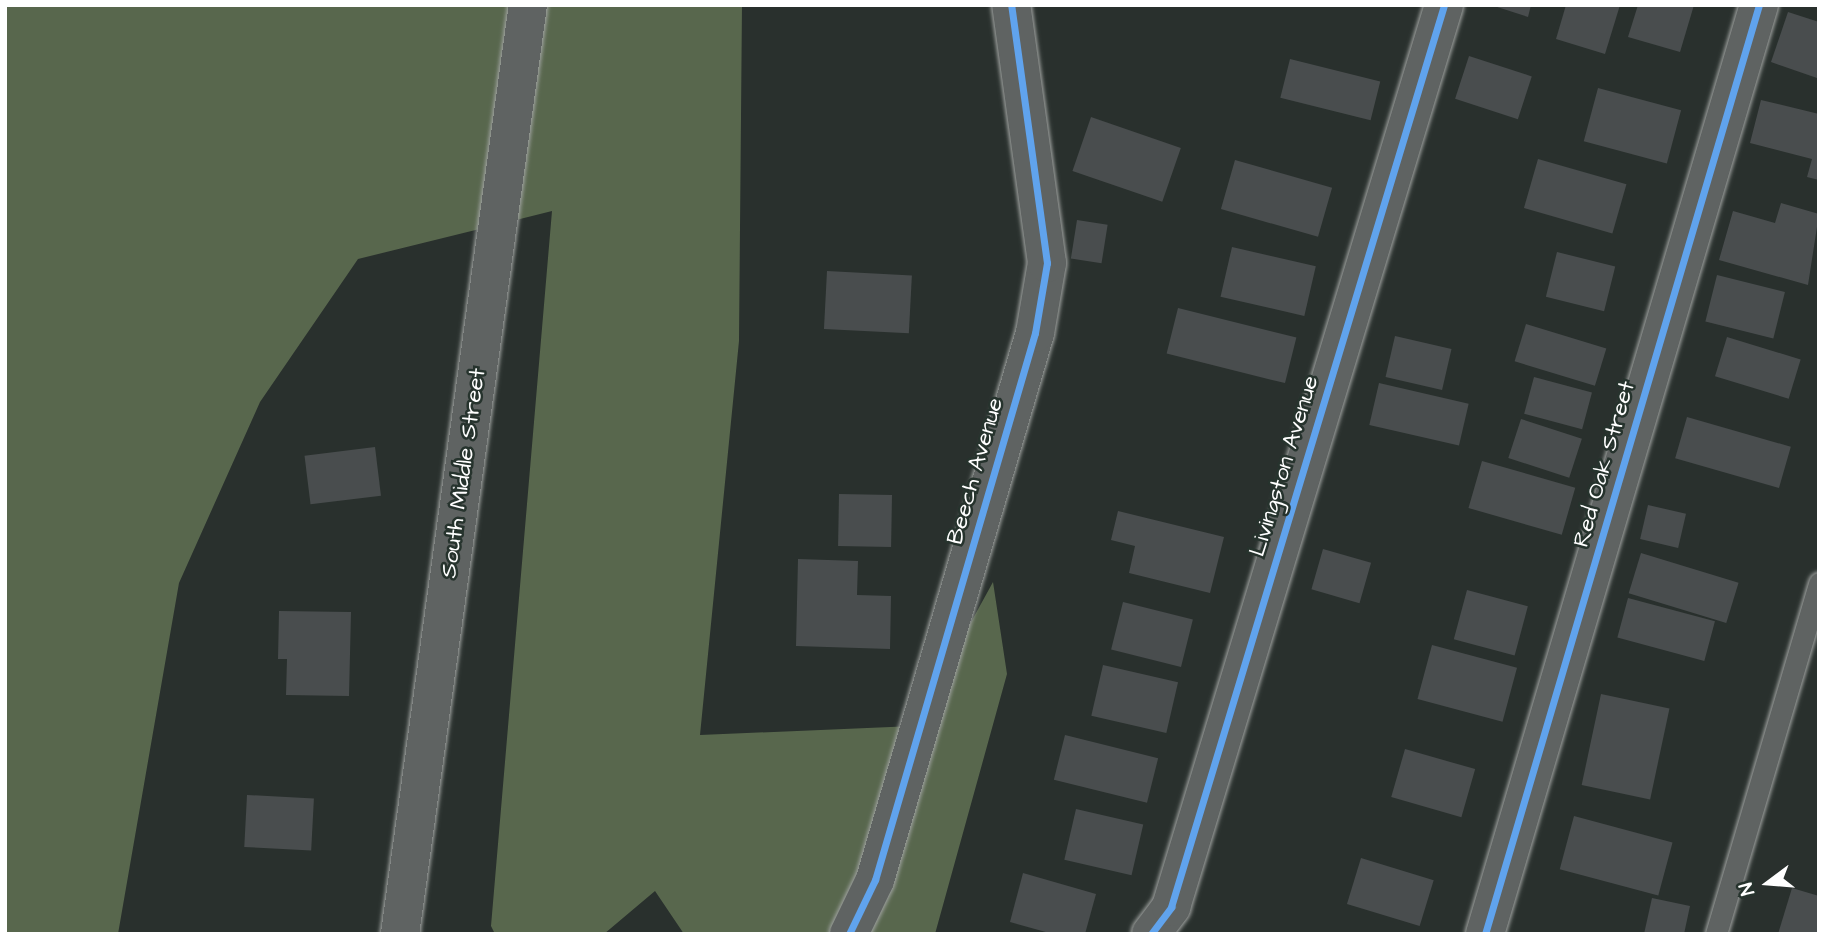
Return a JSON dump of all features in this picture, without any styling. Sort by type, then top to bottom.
[{"type":"street","name":"Beech Avenue","points":[[849,934],[875,880],[1035,333],[1047,263],[1011,5]]},
{"type":"street","name":"Livingston Avenue","points":[[1151,934],[1171,907],[1444,5]]},
{"type":"street","name":"Red Oak Street","points":[[1485,934],[1759,5]]},
{"type":"street","name":"South Middle Street","points":[[400,934],[527,9]]},
{"type":"lane","points":[[1716,934],[1819,583]]},
{"type":"green space","points":[[5,5],[742,5],[739,341],[700,735],[914,726],[993,582],[1007,674],[935,934],[684,934],[655,891],[604,934],[495,934],[491,926],[552,211],[358,259],[260,402],[179,583],[118,934],[5,934]]},
{"type":"building","points":[[1491,5],[1531,5],[1528,17]]},
{"type":"building","points":[[1566,5],[1620,5],[1605,54],[1556,39]]},
{"type":"building","points":[[1638,5],[1694,5],[1680,52],[1628,37]]},
{"type":"building","points":[[1788,12],[1819,22],[1817,78],[1771,62]]},
{"type":"building","points":[[1469,56],[1532,76],[1518,119],[1455,99]]},
{"type":"building","points":[[1290,59],[1380,81],[1371,120],[1280,98]]},
{"type":"building","points":[[1598,88],[1681,110],[1667,163],[1584,141]]},
{"type":"building","points":[[1761,100],[1819,114],[1819,180],[1807,177],[1812,159],[1750,143]]},
{"type":"building","points":[[1091,117],[1181,148],[1162,202],[1072,171]]},
{"type":"building","points":[[1538,159],[1626,184],[1612,233],[1524,208]]},
{"type":"building","points":[[1235,160],[1332,188],[1318,237],[1221,209]]},
{"type":"building","points":[[1781,203],[1819,214],[1808,285],[1719,260],[1733,211],[1775,223]]},
{"type":"building","points":[[1077,220],[1108,225],[1102,263],[1071,259]]},
{"type":"building","points":[[1232,247],[1316,266],[1304,316],[1221,297]]},
{"type":"building","points":[[1557,252],[1615,267],[1604,311],[1546,297]]},
{"type":"building","points":[[827,271],[912,275],[909,333],[824,329]]},
{"type":"building","points":[[1717,275],[1785,292],[1773,339],[1705,322]]},
{"type":"building","points":[[1178,308],[1296,338],[1285,383],[1167,354]]},
{"type":"building","points":[[1526,324],[1606,349],[1595,386],[1515,361]]},
{"type":"building","points":[[1395,336],[1452,349],[1442,390],[1386,377]]},
{"type":"building","points":[[1727,337],[1801,360],[1789,399],[1715,376]]},
{"type":"building","points":[[1534,377],[1592,393],[1582,429],[1524,414]]},
{"type":"building","points":[[1379,383],[1469,404],[1459,446],[1369,425]]},
{"type":"building","points":[[1687,417],[1791,447],[1779,488],[1675,458]]},
{"type":"building","points":[[1521,419],[1582,439],[1569,478],[1508,458]]},
{"type":"building","points":[[375,447],[381,496],[311,504],[305,456]]},
{"type":"building","points":[[1482,461],[1575,488],[1562,535],[1468,508]]},
{"type":"building","points":[[839,494],[892,495],[891,547],[838,546]]},
{"type":"building","points":[[1648,505],[1686,514],[1678,548],[1640,539]]},
{"type":"building","points":[[1118,511],[1224,537],[1210,593],[1129,573],[1135,546],[1111,540]]},
{"type":"building","points":[[1323,549],[1371,563],[1359,603],[1311,589]]},
{"type":"building","points":[[1641,553],[1739,583],[1726,623],[1629,593]]},
{"type":"building","points":[[798,559],[858,561],[857,595],[891,596],[890,649],[796,646]]},
{"type":"building","points":[[1467,590],[1528,606],[1515,656],[1454,639]]},
{"type":"building","points":[[1628,598],[1715,621],[1704,661],[1617,638]]},
{"type":"building","points":[[1123,602],[1193,619],[1181,667],[1111,650]]},
{"type":"building","points":[[279,611],[351,612],[349,696],[286,695],[287,659],[278,659]]},
{"type":"building","points":[[1432,645],[1517,668],[1503,722],[1418,699]]},
{"type":"building","points":[[1103,665],[1178,682],[1166,733],[1091,716]]},
{"type":"building","points":[[1601,694],[1669,709],[1650,800],[1582,785]]},
{"type":"building","points":[[1065,735],[1158,758],[1147,803],[1054,780]]},
{"type":"building","points":[[1405,749],[1475,769],[1461,817],[1391,797]]},
{"type":"building","points":[[247,795],[314,799],[311,850],[244,847]]},
{"type":"building","points":[[1076,809],[1143,825],[1132,875],[1064,860]]},
{"type":"building","points":[[1574,816],[1673,842],[1658,896],[1560,869]]},
{"type":"building","points":[[1361,858],[1434,880],[1420,926],[1347,904]]},
{"type":"building","points":[[1023,873],[1096,894],[1085,934],[1053,934],[1010,922]]},
{"type":"building","points":[[1792,888],[1819,896],[1819,934],[1778,934]]},
{"type":"building","points":[[1652,898],[1690,906],[1684,934],[1644,934]]},
{"type":"cycle path","points":[[849,934],[875,880],[1035,333],[1047,263],[1011,5]]},
{"type":"cycle path","points":[[1151,934],[1171,907],[1444,5]]},
{"type":"cycle path","points":[[1485,934],[1759,5]]}]
